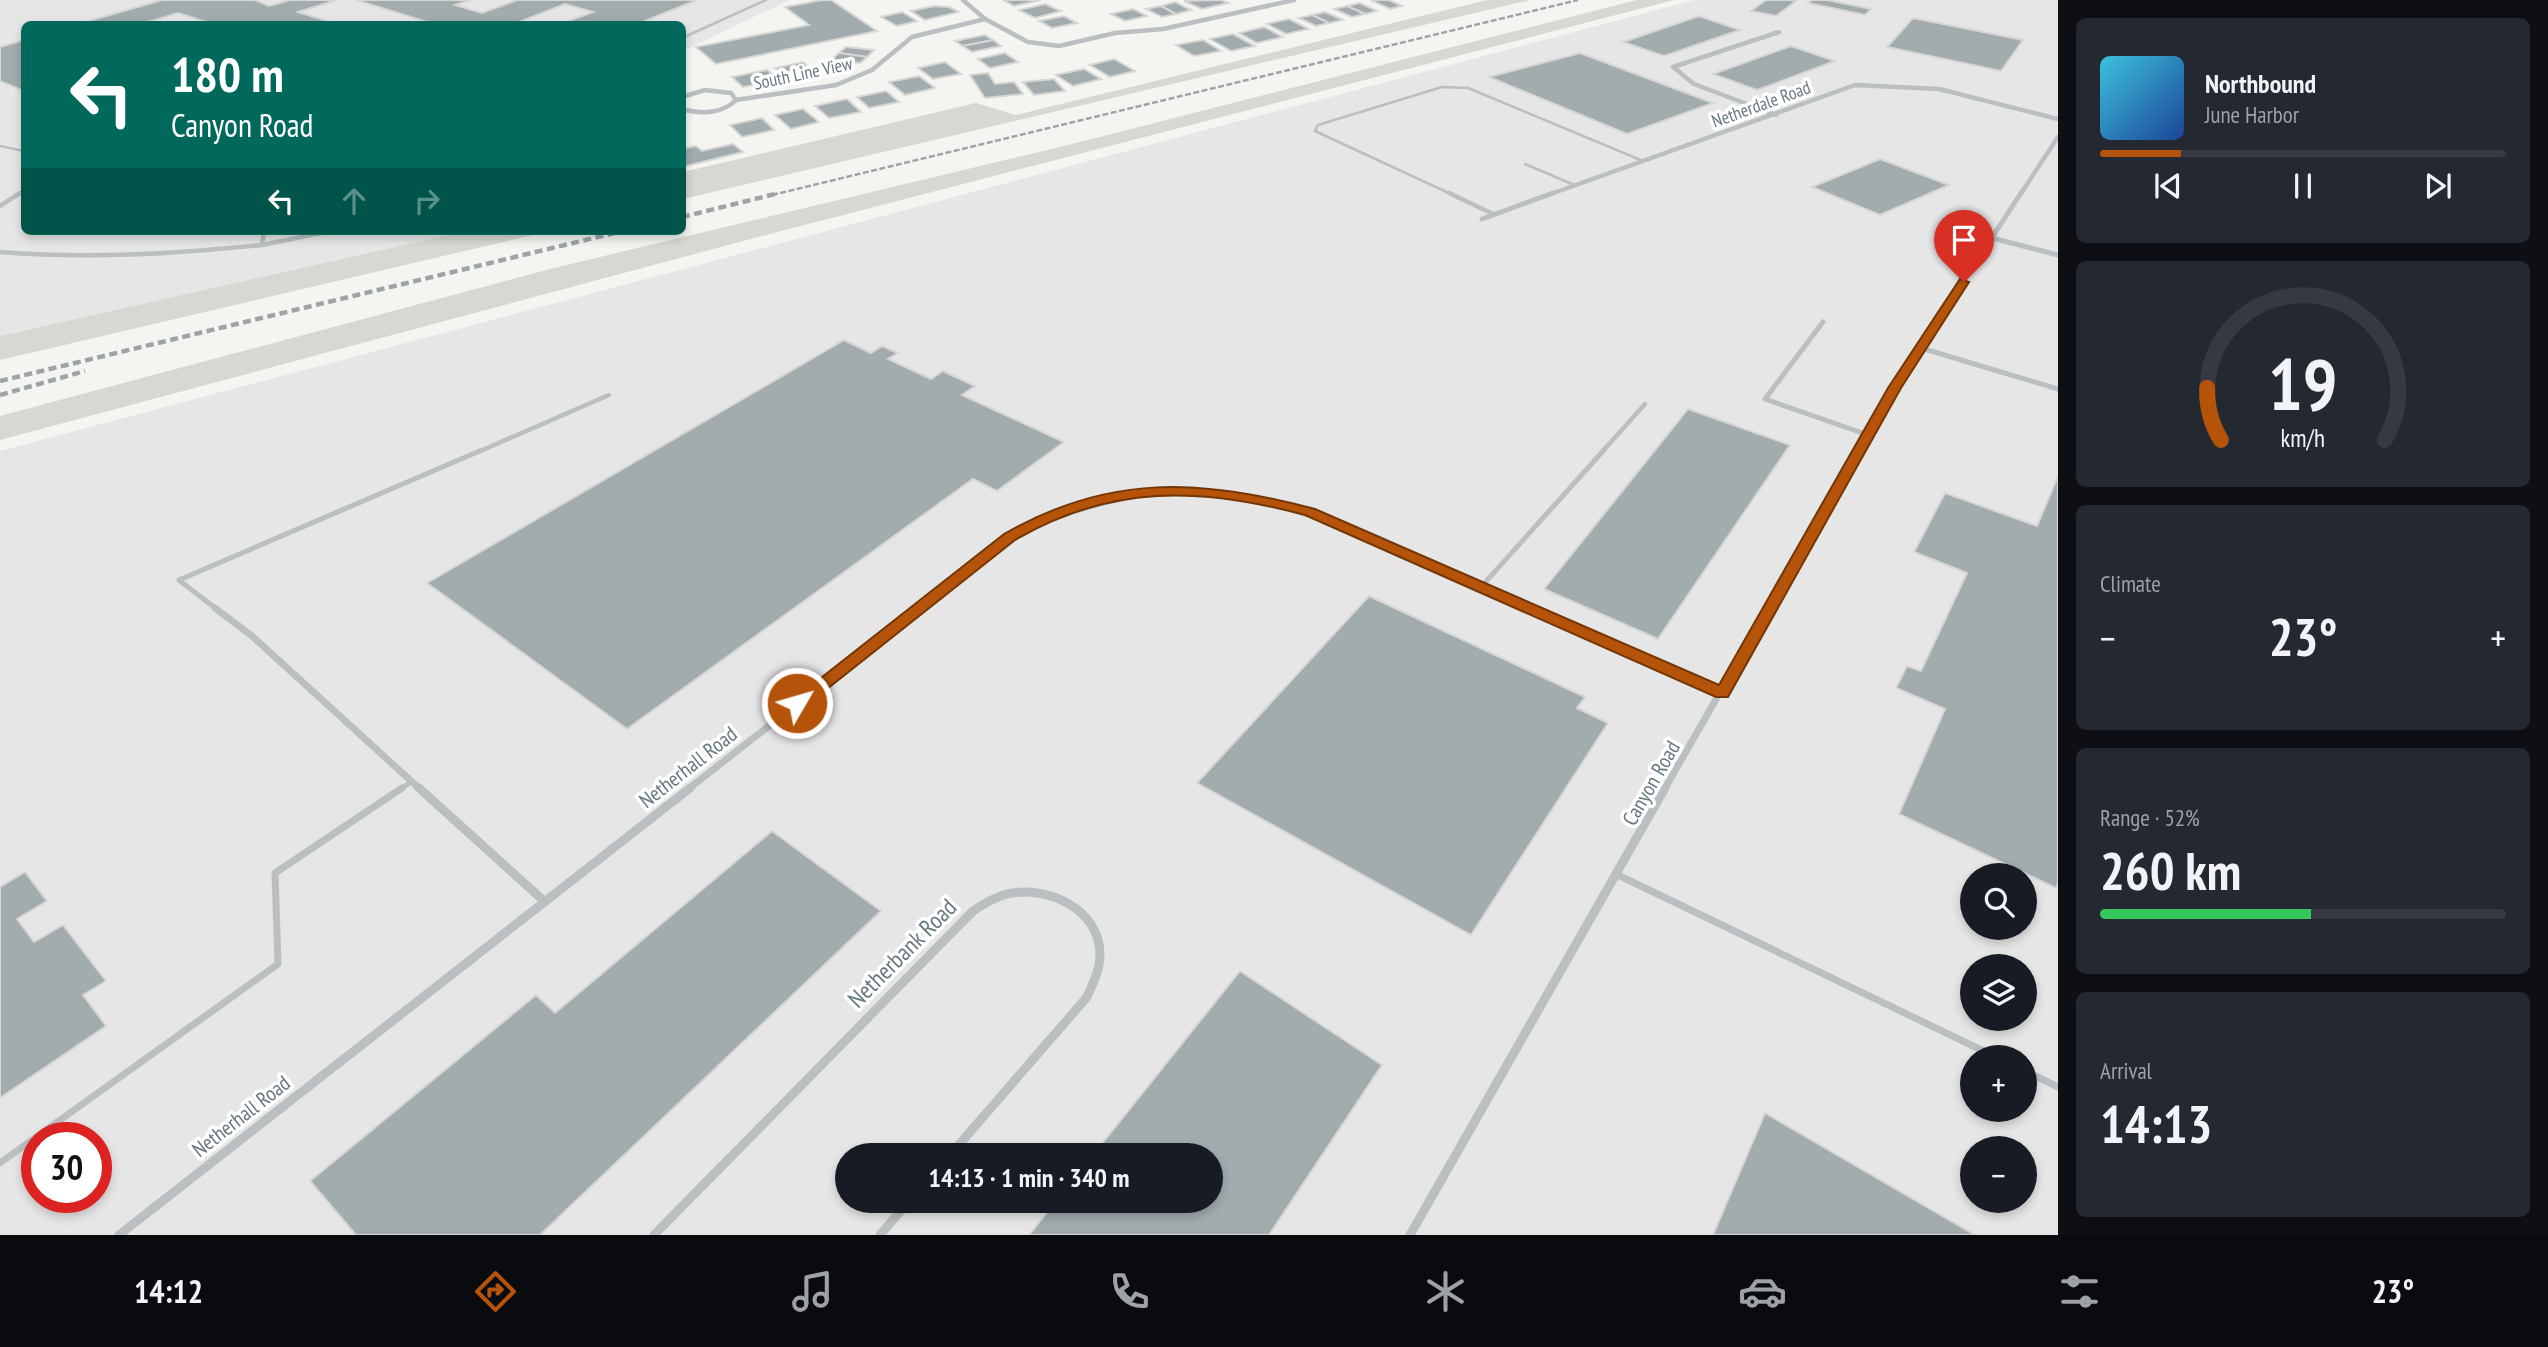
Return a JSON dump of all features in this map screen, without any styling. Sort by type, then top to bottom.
[{"type":"street","points":[[963,0],[985,19],[1028,42],[1059,46],[1115,33],[1163,29],[1294,0]]},
{"type":"street","points":[[1254,0],[1267,6]]},
{"type":"street","name":"South Line View","points":[[686,109],[713,112],[729,107],[736,100],[832,84],[865,74],[881,65],[904,42],[985,19]]},
{"type":"street","points":[[1776,115],[1694,84],[1673,68],[1779,32]]},
{"type":"street","name":"Netherdale Road","points":[[1482,219],[1572,184],[1776,115],[1855,85],[1939,89],[2058,119]]},
{"type":"street","name":"South Line View","points":[[686,96],[715,90],[731,93],[736,100]]},
{"type":"street","name":"Canyon Road","points":[[1410,1235],[1618,876],[1868,435],[2058,137]]},
{"type":"street","points":[[1992,238],[2058,255]]},
{"type":"street","points":[[1823,322],[1765,399],[1868,435]]},
{"type":"street","points":[[1921,348],[2058,389]]},
{"type":"street","name":"Netherhall Road","points":[[118,1235],[132,1231],[544,901],[1010,537],[1064,509],[1105,498],[1160,490],[1190,490],[1251,496],[1310,512],[1722,693]]},
{"type":"street","points":[[215,608],[252,636],[544,901]]},
{"type":"street","name":"Netherbank Road","points":[[654,1235],[973,911],[1009,893],[1051,895],[1069,903],[1095,929],[1101,946],[1097,981],[1087,997],[960,1143]]},
{"type":"street","points":[[880,1235],[899,1213]]},
{"type":"lane","points":[[686,36],[766,0]]},
{"type":"lane","points":[[1493,214],[1315,131],[1318,125],[1442,87],[1456,86],[1468,88],[1643,161]]},
{"type":"lane","points":[[0,146],[21,150]]},
{"type":"lane","points":[[1525,164],[1572,184]]},
{"type":"lane","points":[[0,206],[21,193]]},
{"type":"lane","points":[[262,245],[263,235]]},
{"type":"lane","points":[[0,251],[65,258],[147,257],[262,245],[311,235]]},
{"type":"lane","points":[[215,608],[178,580],[609,395]]},
{"type":"lane","points":[[1481,587],[1644,404]]},
{"type":"lane","points":[[0,1163],[278,964],[275,873],[411,782]]},
{"type":"lane","points":[[1618,876],[1971,1045]]},
{"type":"lane","points":[[2037,1077],[2058,1087]]},
{"type":"shaded area","points":[[0,0],[789,0],[686,50],[686,21],[21,21],[21,235],[448,235],[0,336]]},
{"type":"shaded area","points":[[1487,0],[1530,0],[686,198],[686,171],[976,103],[1016,115]]},
{"type":"shaded area","points":[[1637,0],[1674,0],[758,237],[0,440],[0,416],[554,268],[1072,144]]},
{"type":"shaded area","points":[[1694,0],[2058,0],[2058,1235],[0,1235],[0,451]]},
{"type":"shaded area","points":[[448,235],[533,235],[0,360],[0,336]]},
{"type":"building","points":[[162,0],[255,0],[269,6],[290,0],[337,0],[298,12],[327,21],[203,21],[178,13],[151,21],[88,21]]},
{"type":"building","points":[[356,0],[470,0],[455,5],[482,13],[517,0],[697,0],[644,21],[569,21],[593,12],[565,4],[521,21],[424,21]]},
{"type":"building","points":[[831,0],[877,31],[716,64],[696,47],[809,25],[785,7]]},
{"type":"building","points":[[1003,0],[1041,0],[1014,6]]},
{"type":"building","points":[[1221,0],[1228,3],[1202,9],[1184,1]]},
{"type":"building","points":[[1371,0],[1389,0],[1402,6],[1390,9]]},
{"type":"building","points":[[1766,0],[1796,1],[1776,16],[1751,11]]},
{"type":"building","points":[[1812,0],[1827,0],[1871,9],[1865,15],[1808,3]]},
{"type":"building","points":[[1175,2],[1191,10],[1176,14],[1161,6]]},
{"type":"building","points":[[1360,3],[1377,11],[1365,14],[1347,6]]},
{"type":"building","points":[[1045,4],[1061,11],[1035,18],[1019,10]]},
{"type":"building","points":[[934,6],[949,7],[959,12],[925,20],[911,11]]},
{"type":"building","points":[[1161,6],[1176,14],[1162,17],[1146,9]]},
{"type":"building","points":[[1347,6],[1365,14],[1352,17],[1334,9]]},
{"type":"building","points":[[1133,9],[1147,16],[1125,21],[1111,14]]},
{"type":"building","points":[[902,12],[917,21],[897,26],[881,17]]},
{"type":"building","points":[[1325,12],[1343,20],[1329,23],[1312,15]]},
{"type":"building","points":[[1312,15],[1329,23],[1316,26],[1299,18]]},
{"type":"building","points":[[1064,16],[1077,23],[1052,28],[1039,21]]},
{"type":"building","points":[[1699,16],[1740,30],[1664,56],[1623,42]]},
{"type":"building","points":[[1913,18],[2023,40],[2001,71],[1887,47]]},
{"type":"building","points":[[1289,19],[1309,29],[1286,34],[1267,24]]},
{"type":"building","points":[[1264,27],[1283,37],[1257,43],[1239,33]]},
{"type":"building","points":[[1233,34],[1255,46],[1231,51],[1210,39]]},
{"type":"building","points":[[985,35],[993,40],[963,46],[955,41]]},
{"type":"building","points":[[993,40],[1001,46],[972,52],[963,46]]},
{"type":"building","points":[[1203,40],[1221,51],[1194,56],[1176,45]]},
{"type":"building","points":[[21,41],[21,90],[0,81],[0,47]]},
{"type":"building","points":[[1791,46],[1835,61],[1757,90],[1713,74]]},
{"type":"building","points":[[846,47],[874,50],[867,57],[839,53]]},
{"type":"building","points":[[839,53],[867,57],[860,63],[831,60]]},
{"type":"building","points":[[1005,53],[1018,62],[990,68],[978,59]]},
{"type":"building","points":[[1580,53],[1713,103],[1627,134],[1489,77]]},
{"type":"building","points":[[1114,59],[1135,71],[1110,77],[1090,65]]},
{"type":"building","points":[[803,62],[814,72],[785,77],[775,68]]},
{"type":"building","points":[[945,62],[961,74],[933,79],[918,68]]},
{"type":"building","points":[[1084,69],[1101,79],[1073,86],[1056,75]]},
{"type":"building","points":[[767,70],[779,80],[743,87],[732,77]]},
{"type":"building","points":[[988,73],[995,84],[1014,82],[1023,94],[985,98],[970,75]]},
{"type":"building","points":[[919,76],[935,88],[905,95],[889,82]]},
{"type":"building","points":[[1054,79],[1065,91],[1034,95],[1023,82]]},
{"type":"building","points":[[886,91],[899,102],[869,108],[857,97]]},
{"type":"building","points":[[847,99],[861,112],[829,118],[815,106]]},
{"type":"building","points":[[803,109],[819,122],[791,129],[775,115]]},
{"type":"building","points":[[762,118],[774,130],[742,137],[730,125]]},
{"type":"building","points":[[733,144],[743,152],[686,166],[686,148],[696,146],[702,151]]},
{"type":"building","points":[[1880,159],[1949,185],[1880,215],[1812,187]]},
{"type":"building","points":[[844,340],[871,353],[882,346],[898,353],[888,359],[931,379],[943,371],[975,386],[962,395],[1064,442],[997,491],[973,479],[627,729],[427,583]]},
{"type":"building","points":[[1688,409],[1790,445],[1658,639],[1544,589]]},
{"type":"building","points":[[2058,476],[2056,888],[2037,879],[2037,863],[2003,863],[1899,814],[1945,709],[1896,688],[1907,666],[1921,671],[1967,573],[1914,552],[1945,493],[2037,526]]},
{"type":"building","points":[[1369,596],[1585,697],[1577,708],[1608,723],[1471,935],[1197,783]]},
{"type":"building","points":[[772,831],[881,911],[540,1235],[356,1235],[310,1181],[536,995],[555,1013]]},
{"type":"building","points":[[25,872],[47,901],[17,919],[34,942],[63,925],[106,981],[83,995],[106,1026],[0,1098],[0,887]]},
{"type":"building","points":[[1240,971],[1382,1065],[1269,1235],[1029,1235],[1047,1213],[1223,1213],[1223,1143],[1103,1143]]},
{"type":"building","points":[[1765,1113],[1975,1235],[1713,1235]]},
{"type":"railway","points":[[772,195],[1578,0]]},
{"type":"railway","points":[[686,216],[779,193]]},
{"type":"railway","points":[[0,381],[606,235]]},
{"type":"railway","points":[[0,395],[85,371]]},
{"type":"route","points":[[797,703],[1010,537],[1064,509],[1095,500],[1160,490],[1251,496],[1310,512],[1722,693],[1894,388],[1964,282]]}]
